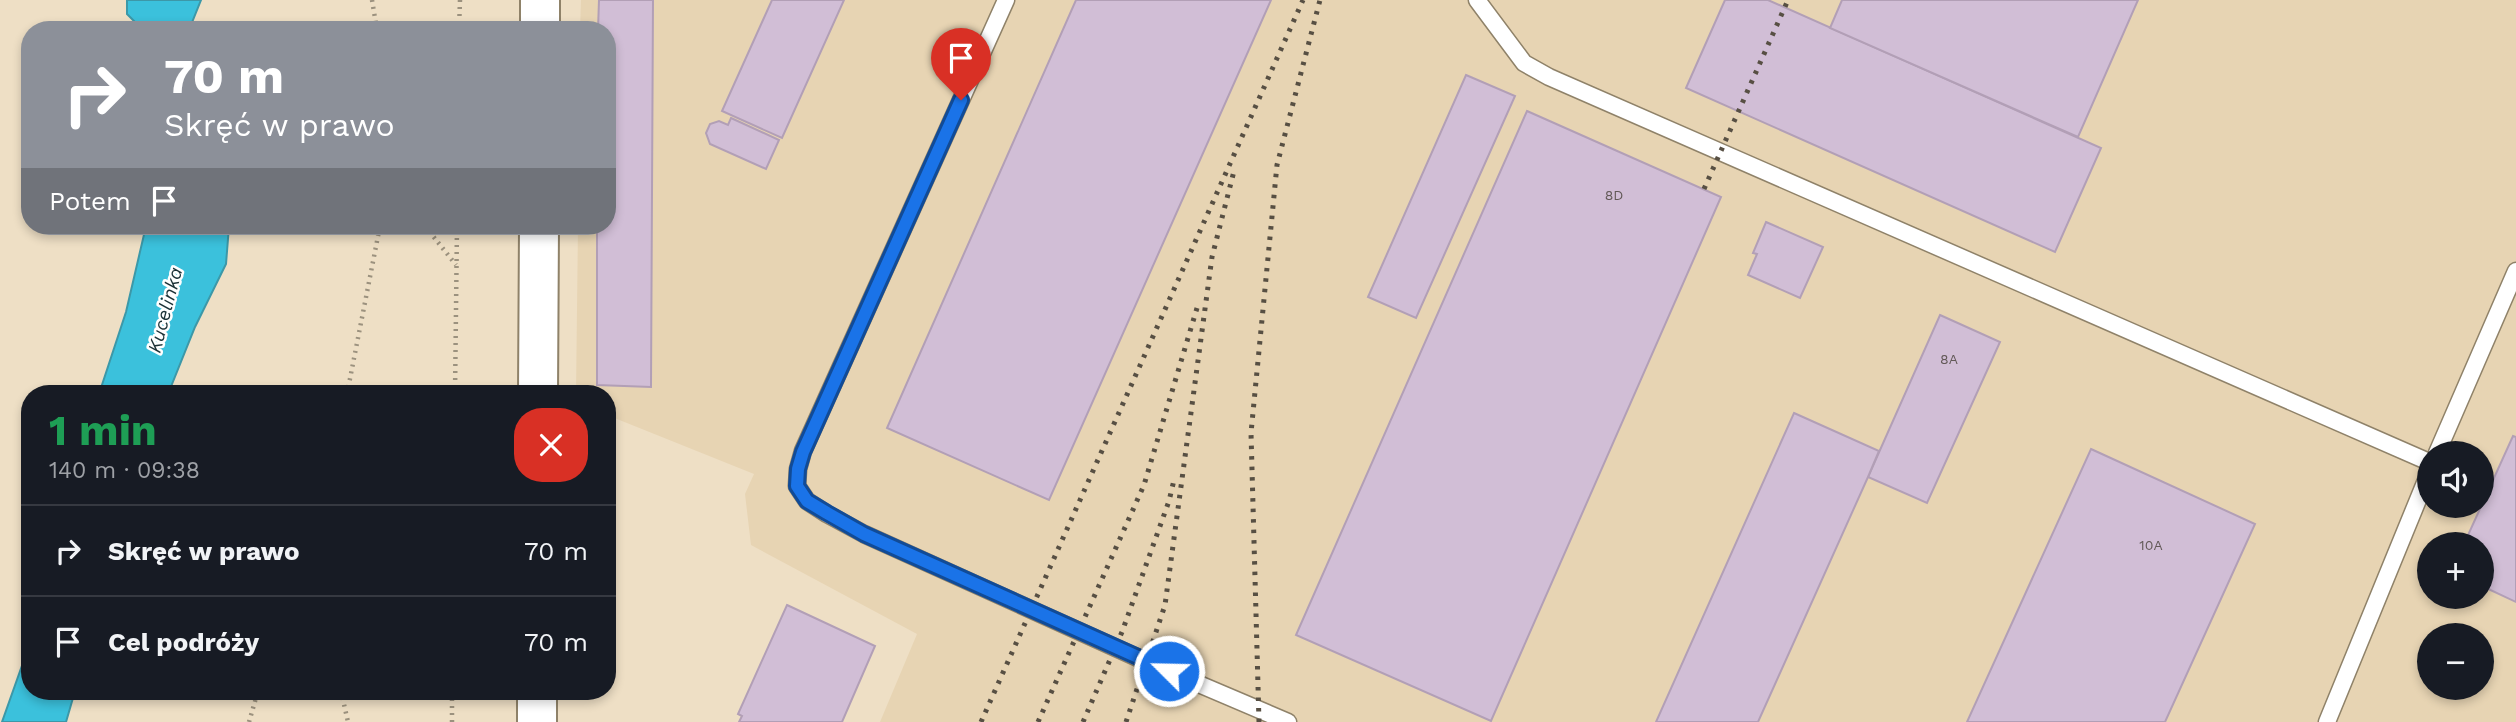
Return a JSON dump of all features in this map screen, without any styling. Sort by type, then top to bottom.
[{"type":"street","points":[[540,0],[540,21]]},
{"type":"street","points":[[538,385],[539,235]]},
{"type":"street","points":[[537,700],[537,722]]},
{"type":"lane","points":[[1006,0],[803,452],[797,486],[807,501],[864,534],[1147,662],[1288,722]]},
{"type":"lane","points":[[1478,0],[1524,62],[1549,78],[2417,457]]},
{"type":"lane","points":[[2442,441],[2516,271]]},
{"type":"lane","points":[[2327,722],[2417,501]]},
{"type":"path","points":[[372,0],[376,21]]},
{"type":"path","points":[[459,21],[460,0]]},
{"type":"path","points":[[349,385],[378,235]]},
{"type":"path","points":[[432,235],[457,266]]},
{"type":"path","points":[[455,385],[457,235]]},
{"type":"path","points":[[249,722],[255,700]]},
{"type":"path","points":[[343,700],[348,722]]},
{"type":"path","points":[[452,700],[452,722]]},
{"type":"shaded area","points":[[581,0],[2516,0],[2516,722],[880,722],[917,634],[751,545],[745,494],[754,474],[616,419],[616,385],[576,385],[578,235],[616,235],[616,21],[580,21]]},
{"type":"water","points":[[127,0],[201,0],[193,21],[134,21],[127,14]]},
{"type":"water","name":"Kucelinka","points":[[144,235],[228,235],[226,264],[195,327],[172,385],[102,385],[126,312]]},
{"type":"water","points":[[21,668],[21,700],[72,700],[66,722],[2,722]]},
{"type":"building","points":[[599,0],[653,0],[651,387],[597,385],[597,235],[616,235],[616,21],[598,21]]},
{"type":"building","points":[[772,0],[844,0],[782,138],[722,111]]},
{"type":"building","points":[[1076,0],[1271,0],[1049,500],[887,428]]},
{"type":"building","points":[[1725,0],[1768,0],[2101,148],[2055,252],[1686,88]]},
{"type":"building","points":[[1842,0],[2138,0],[2078,137],[1830,28]]},
{"type":"building","points":[[1466,75],[1515,96],[1416,318],[1368,297]]},
{"type":"building","points":[[1527,111],[1721,197],[1491,721],[1296,635]]},
{"type":"building","points":[[731,118],[779,140],[766,169],[710,144],[706,133],[710,124],[719,121],[728,125]]},
{"type":"building","points":[[1766,222],[1823,247],[1800,298],[1748,275],[1757,254],[1753,253]]},
{"type":"building","points":[[1940,315],[2000,342],[1927,503],[1868,477]]},
{"type":"building","points":[[1794,413],[1879,451],[1868,477],[1758,722],[1656,722]]},
{"type":"building","points":[[2513,436],[2516,437],[2516,602],[2494,592],[2494,532],[2469,532],[2476,518],[2494,518],[2494,478]]},
{"type":"building","points":[[2091,449],[2255,524],[2165,722],[1967,722]]},
{"type":"building","points":[[787,605],[875,646],[842,722],[739,722],[742,716],[738,714]]},
{"type":"railway","points":[[981,722],[1303,0]]},
{"type":"railway","points":[[1259,722],[1251,433],[1277,165],[1320,0]]},
{"type":"railway","points":[[1704,189],[1788,0]]},
{"type":"railway","points":[[1126,722],[1165,605],[1212,257],[1234,171]]},
{"type":"railway","points":[[1038,722],[1144,485],[1197,308]]},
{"type":"railway","points":[[1083,722],[1122,632],[1174,480]]},
{"type":"route","points":[[961,100],[803,452],[797,486],[807,501],[864,534],[1169,671]]}]
